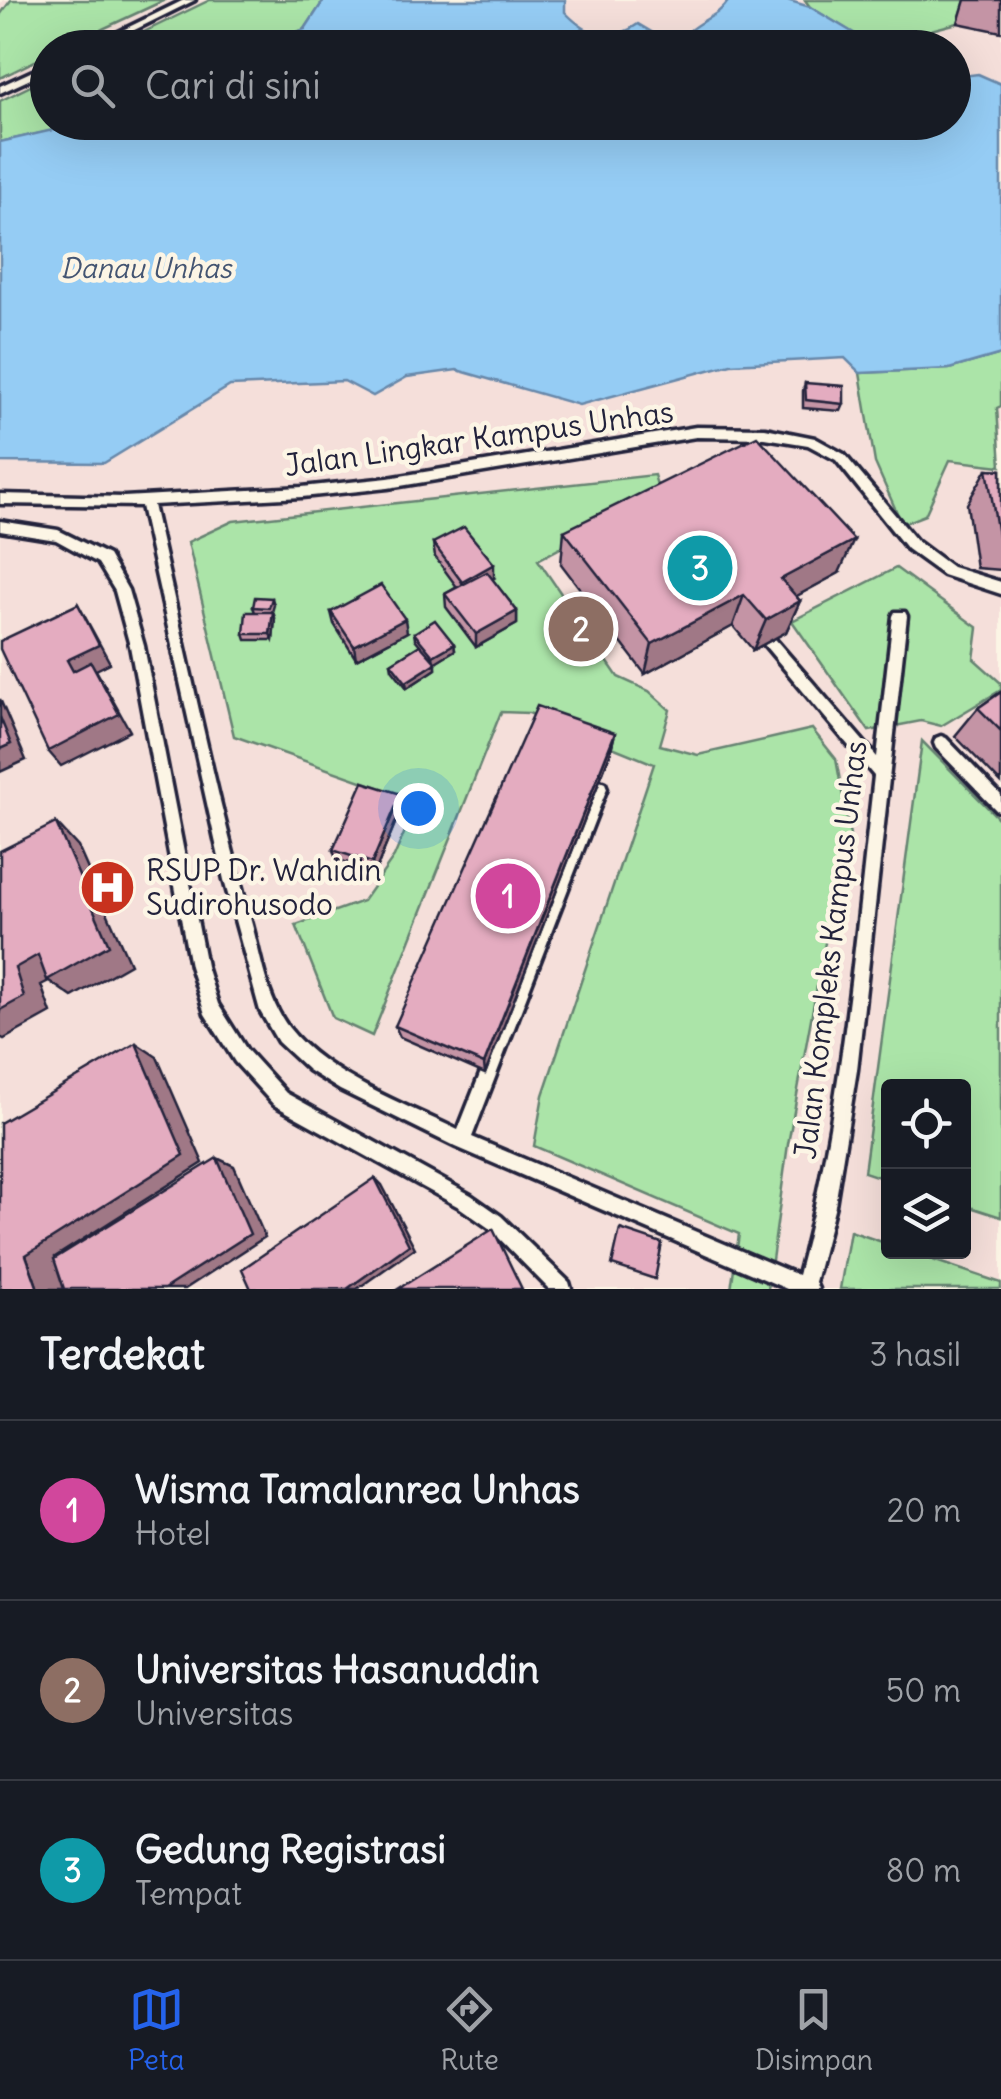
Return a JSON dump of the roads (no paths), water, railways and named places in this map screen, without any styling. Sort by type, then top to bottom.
[{"type":"lane","points":[[128,30],[192,0]]},
{"type":"lane","points":[[0,90],[30,76]]},
{"type":"lane","name":"Jalan Lingkar Kampus Unhas","points":[[0,498],[146,500],[388,484],[696,432],[765,432],[820,445],[840,457],[912,545],[948,571],[1001,588]]},
{"type":"lane","points":[[146,500],[232,880],[268,1011],[284,1036],[314,1064],[462,1141],[806,1288]]},
{"type":"lane","points":[[0,526],[58,535],[102,559],[121,590],[137,646],[198,966],[212,1008],[241,1056],[280,1099],[495,1222],[562,1289]]},
{"type":"lane","name":"Jalan Kompleks Kampus Unhas","points":[[806,1288],[826,1206],[848,1070],[900,616]]},
{"type":"lane","points":[[755,626],[881,774]]},
{"type":"lane","points":[[941,743],[1001,804]]},
{"type":"lane","points":[[462,1141],[600,788]]},
{"type":"water","points":[[324,0],[565,0],[565,12],[587,30],[302,30]]},
{"type":"water","points":[[729,0],[787,0],[810,7],[849,30],[691,30]]},
{"type":"water","name":"Danau Unhas","points":[[971,75],[1001,84],[1001,354],[949,369],[860,373],[845,358],[731,364],[579,405],[457,370],[407,377],[373,396],[344,381],[230,386],[104,463],[0,462],[0,142],[30,135],[30,140],[971,140]]},
{"type":"place","name":"Gedung Registrasi","points":[[700,568]]},
{"type":"place","name":"Universitas Hasanuddin","points":[[581,629]]},
{"type":"place","name":"RSUP Dr. Wahidin Sudirohusodo","points":[[107,888]]},
{"type":"place","name":"Wisma Tamalanrea Unhas","points":[[508,896]]}]
